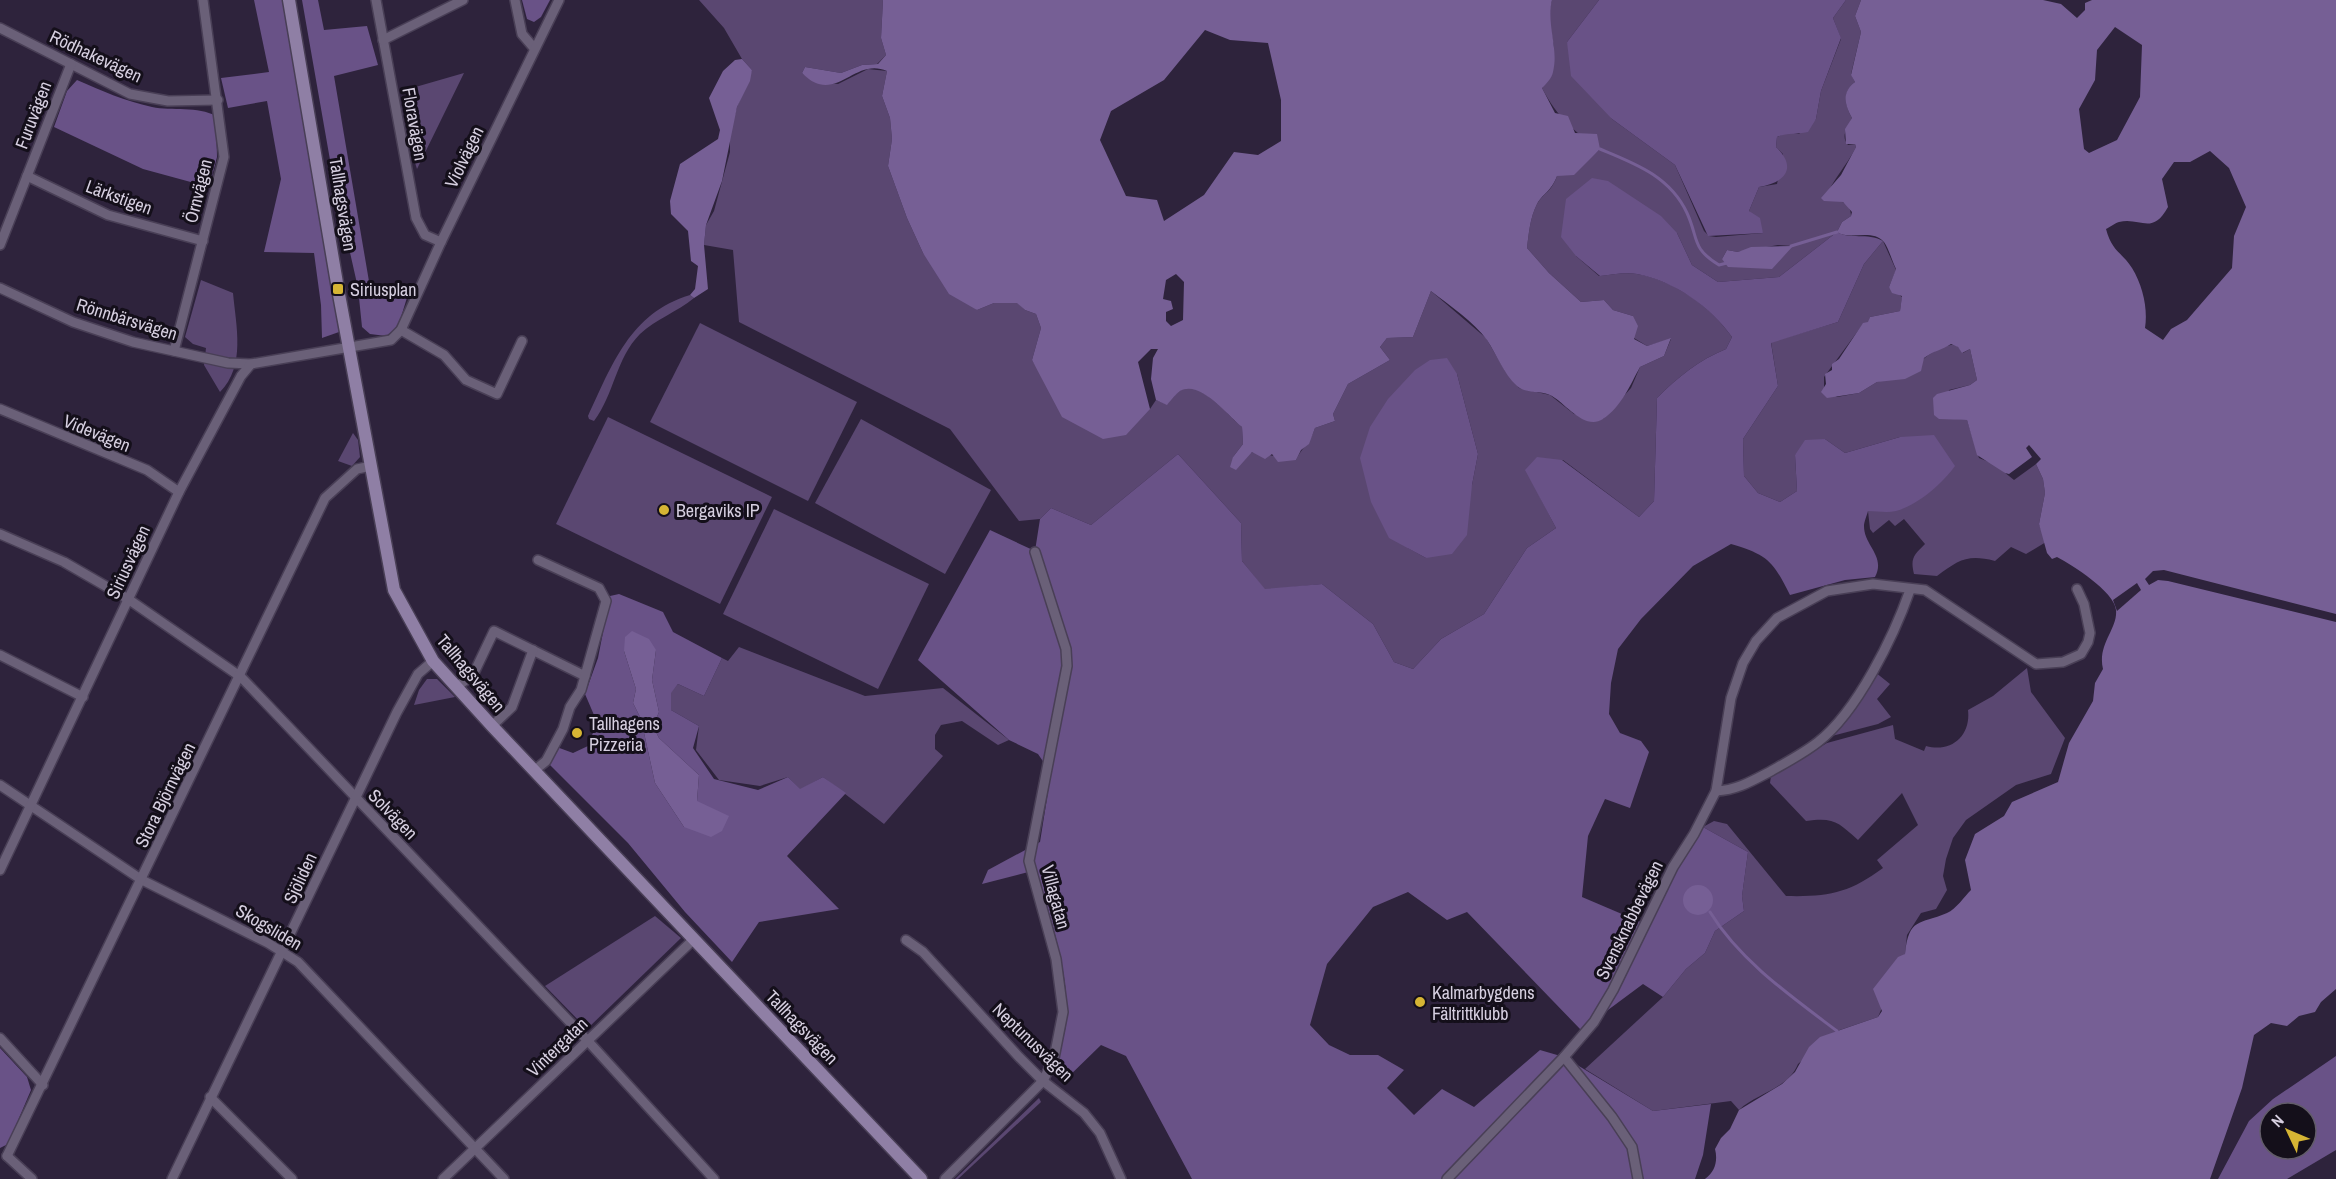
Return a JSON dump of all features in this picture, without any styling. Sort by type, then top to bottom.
[{"type":"main road","name":"Tallhagsvägen","points":[[289,0],[394,590],[433,661],[456,687],[921,1179]]},
{"type":"street","name":"Örnvägen","points":[[174,351],[224,157],[203,0]]},
{"type":"street","name":"Floravägen","points":[[376,0],[416,218],[425,235],[441,242]]},
{"type":"street","points":[[383,40],[463,0]]},
{"type":"street","points":[[515,0],[522,34],[534,48]]},
{"type":"street","name":"Violvägen","points":[[401,330],[441,242],[559,0]]},
{"type":"street","name":"Rödhakevägen","points":[[0,28],[130,94],[168,101],[218,100]]},
{"type":"street","name":"Furuvägen","points":[[0,245],[71,64]]},
{"type":"street","name":"Lärkstigen","points":[[27,176],[108,215],[202,241]]},
{"type":"street","name":"Rönnbärsvägen","points":[[0,288],[73,322],[133,342],[228,363],[251,364]]},
{"type":"street","points":[[251,364],[391,339],[401,330],[444,355],[466,380],[497,394],[522,341]]},
{"type":"street","name":"Siriusvägen","points":[[0,870],[179,492],[238,381],[251,364]]},
{"type":"street","name":"Videvägen","points":[[0,409],[147,470],[179,492]]},
{"type":"street","name":"Stora Björnvägen","points":[[3,1157],[43,1085],[325,498],[357,469],[371,466]]},
{"type":"street","name":"Solvägen","points":[[0,534],[64,562],[128,599],[241,677],[587,1040],[714,1179]]},
{"type":"street","name":"Villagatan","points":[[945,1179],[1043,1080],[1054,1058],[1063,1012],[1056,959],[1029,861],[1067,666],[1066,649],[1035,552]]},
{"type":"street","points":[[535,770],[546,760],[570,707],[581,690],[606,601],[599,588],[538,560]]},
{"type":"street","name":"Svensknabbevägen","points":[[1447,1179],[1564,1058],[1594,1022],[1613,990],[1673,867],[1716,791],[1735,682],[1756,641],[1777,618],[1827,591],[1873,584],[1925,590],[2036,664],[2063,662],[2081,654],[2090,633],[2084,604],[2077,589]]},
{"type":"street","points":[[1716,791],[1734,790],[1797,756],[1828,733],[1875,667],[1902,614],[1910,590]]},
{"type":"street","points":[[456,687],[473,675],[494,631],[585,676]]},
{"type":"street","points":[[492,726],[512,707],[533,650]]},
{"type":"street","points":[[0,655],[83,697]]},
{"type":"street","name":"Sjöliden","points":[[172,1179],[410,687],[418,674],[433,661]]},
{"type":"street","name":"Skogsliden","points":[[0,785],[142,880],[283,951],[298,962],[504,1179]]},
{"type":"street","name":"Vintergatan","points":[[443,1179],[694,939]]},
{"type":"street","name":"Neptunusvägen","points":[[906,940],[923,952],[1043,1080],[1084,1113],[1100,1133],[1120,1179]]},
{"type":"street","points":[[0,1038],[43,1085]]},
{"type":"street","points":[[1564,1058],[1612,1117],[1632,1147],[1638,1179]]},
{"type":"street","points":[[210,1097],[292,1179]]},
{"type":"street","points":[[3,1157],[32,1179]]},
{"type":"shaded area","points":[[254,0],[282,0],[339,332],[322,338],[321,305],[314,253],[264,252],[281,179],[267,101],[228,108],[221,78],[269,72]]},
{"type":"shaded area","points":[[302,0],[318,0],[324,30],[367,26],[378,65],[334,76],[371,293],[409,291],[398,327],[386,336],[370,334],[362,327],[358,288],[333,177]]},
{"type":"shaded area","points":[[522,0],[550,0],[541,17],[534,22],[527,19]]},
{"type":"shaded area","points":[[699,0],[883,0],[881,38],[886,55],[877,64],[862,65],[841,73],[805,67],[802,73],[813,81],[838,84],[868,69],[887,71],[882,96],[890,118],[892,139],[888,166],[923,253],[977,310],[994,303],[1018,303],[1025,310],[1036,314],[1041,328],[1032,360],[1046,382],[1150,409],[1156,400],[1167,404],[1181,390],[1189,388],[1197,390],[1214,401],[1242,427],[1243,444],[1233,457],[1253,452],[1296,460],[1315,428],[1335,421],[1333,414],[1348,384],[1390,360],[1380,347],[1387,338],[1413,337],[1431,291],[1486,338],[1505,371],[1519,388],[1550,395],[1574,414],[1603,419],[1631,388],[1640,367],[1664,356],[1671,339],[1647,346],[1634,338],[1633,316],[1613,310],[1604,300],[1581,302],[1549,273],[1527,248],[1535,209],[1557,176],[1590,158],[1600,149],[1567,123],[1554,108],[1542,88],[1554,47],[1548,15],[1552,0],[1599,0],[1567,42],[1612,119],[1675,165],[1704,231],[1709,236],[1716,237],[1763,233],[1749,211],[1759,187],[1777,184],[1783,154],[1776,147],[1777,137],[1788,132],[1799,134],[1816,119],[1821,91],[1841,39],[1833,18],[1846,0],[1861,0],[1855,16],[1861,32],[1851,74],[1855,82],[1846,94],[1852,118],[1845,138],[1848,145],[1855,144],[1856,147],[1830,189],[1826,200],[1843,202],[1849,207],[1851,216],[1842,222],[1837,232],[1779,277],[1718,282],[1692,265],[1677,233],[1576,256],[1599,276],[1637,274],[1651,277],[1678,289],[1714,315],[1732,337],[1726,349],[1689,370],[1657,398],[1654,501],[1639,517],[1563,460],[1526,470],[1556,528],[1527,548],[1484,614],[1441,639],[1413,669],[1394,662],[1373,624],[1322,584],[1265,590],[1242,561],[1241,523],[1178,454],[1091,525],[1051,508],[1040,519],[1019,521],[950,429],[739,322],[733,250],[704,245],[706,225],[714,211],[730,152],[730,132],[752,70],[742,59],[724,28]],"holes":[[[1778,245],[1792,246],[1722,259],[1727,250],[1738,252]],[[1457,374],[1478,454],[1472,485],[1426,558],[1408,548]]]},
{"type":"shaded area","points":[[883,0],[1552,0],[1550,18],[1554,45],[1553,72],[1549,81],[1542,88],[1555,113],[1568,116],[1575,133],[1597,134],[1600,149],[1574,175],[1557,176],[1552,186],[1539,200],[1530,225],[1527,248],[1549,273],[1581,302],[1604,300],[1613,310],[1633,316],[1638,326],[1634,339],[1647,346],[1671,338],[1664,356],[1640,367],[1625,395],[1610,414],[1596,422],[1589,422],[1552,396],[1524,390],[1517,386],[1500,364],[1482,333],[1431,291],[1413,337],[1387,338],[1380,347],[1390,360],[1348,384],[1333,414],[1335,421],[1315,428],[1309,444],[1301,450],[1296,460],[1278,462],[1272,454],[1265,459],[1252,452],[1236,470],[1230,467],[1233,457],[1243,444],[1242,427],[1214,401],[1196,390],[1180,391],[1167,405],[1156,400],[1151,379],[1153,358],[1158,349],[1151,349],[1138,362],[1150,409],[1126,435],[1103,439],[1062,417],[1032,360],[1041,328],[1036,314],[1025,310],[1017,303],[994,303],[977,310],[949,294],[923,253],[888,166],[892,139],[890,118],[882,96],[887,71],[875,68],[864,70],[825,85],[814,82],[802,73],[805,67],[841,73],[862,65],[878,64],[886,55],[881,38]],"holes":[[[1205,30],[1230,40],[1268,43],[1281,100],[1281,141],[1258,155],[1234,152],[1204,195],[1164,221],[1157,200],[1126,196],[1100,140],[1111,111],[1164,80]],[[1176,274],[1184,282],[1183,320],[1171,326],[1166,321],[1166,312],[1173,309],[1171,301],[1163,299],[1166,280]]]},
{"type":"shaded area","points":[[1599,0],[1846,0],[1833,18],[1841,38],[1821,91],[1816,119],[1808,132],[1777,137],[1776,147],[1786,162],[1785,174],[1775,182],[1759,187],[1749,211],[1760,218],[1763,233],[1708,236],[1675,165],[1612,119],[1571,76],[1567,42]]},
{"type":"shaded area","points":[[1861,0],[2043,0],[2061,4],[2077,18],[2085,10],[2085,3],[2092,0],[2336,0],[2336,989],[2321,1002],[2315,1012],[2299,1016],[2287,1026],[2271,1023],[2254,1035],[2242,1088],[2210,1179],[1705,1179],[1715,1166],[1715,1149],[1730,1129],[1739,1110],[1782,1084],[1795,1072],[1809,1047],[1820,1037],[1878,1017],[1882,1011],[1873,989],[1898,957],[1905,954],[1909,934],[1913,928],[1922,921],[1950,911],[1971,890],[1965,860],[1975,834],[2004,816],[2012,802],[2058,782],[2069,743],[2093,701],[2095,683],[2103,669],[2105,644],[2116,617],[2114,603],[2100,587],[2072,566],[2057,557],[2052,559],[2047,553],[2039,524],[2045,493],[2043,479],[2036,464],[2041,459],[2029,445],[2026,448],[2032,457],[2009,474],[2005,473],[1977,455],[1967,420],[1939,419],[1934,415],[1933,398],[1937,394],[1970,385],[1977,380],[1970,349],[1962,353],[1958,347],[1951,344],[1924,358],[1921,371],[1905,379],[1877,382],[1859,393],[1827,398],[1821,392],[1826,384],[1825,374],[1832,370],[1832,364],[1839,359],[1863,323],[1868,322],[1870,317],[1900,311],[1902,296],[1892,293],[1889,287],[1896,269],[1884,242],[1873,236],[1837,232],[1842,222],[1851,216],[1852,212],[1843,202],[1824,201],[1821,198],[1841,175],[1856,147],[1855,144],[1846,144],[1845,129],[1852,118],[1846,104],[1846,95],[1855,82],[1851,75],[1861,32],[1855,16]],"holes":[[[2115,27],[2142,45],[2140,97],[2117,140],[2089,153],[2084,149],[2079,109],[2095,80],[2097,50]],[[2210,151],[2229,168],[2246,207],[2234,236],[2232,268],[2187,320],[2171,329],[2163,340],[2145,328],[2145,305],[2139,282],[2132,268],[2111,243],[2106,229],[2119,222],[2146,224],[2157,221],[2168,207],[2162,179],[2174,162],[2190,162]]]},
{"type":"shaded area","points":[[742,59],[752,70],[750,81],[737,107],[722,181],[706,225],[704,245],[708,289],[694,298],[690,295],[695,289],[698,266],[691,261],[688,231],[671,214],[670,201],[680,164],[718,139],[720,130],[709,98],[723,71],[735,60]]},
{"type":"shaded area","points":[[464,73],[417,169],[411,150],[422,148],[412,88]]},
{"type":"shaded area","points":[[77,80],[142,105],[201,111],[216,116],[217,157],[209,187],[143,169],[54,127],[67,91]]},
{"type":"shaded area","points":[[1592,178],[1608,181],[1661,216],[1677,233],[1692,265],[1718,282],[1779,277],[1837,232],[1847,236],[1871,237],[1883,241],[1864,264],[1838,322],[1771,343],[1778,386],[1743,439],[1744,476],[1758,493],[1780,502],[1797,491],[1795,455],[1805,440],[1825,439],[1845,453],[1900,437],[1934,435],[1955,466],[1936,487],[1913,504],[1893,512],[1868,511],[1864,526],[1878,563],[1875,577],[1845,580],[1790,595],[1779,574],[1768,561],[1753,552],[1731,544],[1693,566],[1641,619],[1618,649],[1611,683],[1609,714],[1620,733],[1641,741],[1649,752],[1630,808],[1605,799],[1588,836],[1582,897],[1643,923],[1703,827],[1748,852],[1742,896],[1744,911],[1715,931],[1705,953],[1686,969],[1663,997],[1643,984],[1581,1030],[1467,912],[1447,920],[1408,892],[1373,907],[1327,964],[1310,1025],[1329,1045],[1350,1055],[1378,1055],[1404,1070],[1387,1088],[1414,1115],[1442,1089],[1474,1107],[1540,1050],[1564,1057],[1653,1111],[1711,1104],[1703,1155],[1695,1179],[1192,1179],[1126,1056],[1101,1045],[1063,1082],[1058,1079],[1058,1061],[1067,1019],[1066,992],[1056,939],[1036,870],[982,884],[988,870],[1040,842],[1051,773],[1038,754],[1009,740],[918,660],[990,530],[1035,551],[1040,519],[1051,508],[1091,525],[1178,454],[1241,523],[1242,561],[1265,589],[1322,584],[1373,624],[1394,662],[1413,669],[1441,639],[1484,614],[1527,548],[1556,528],[1525,470],[1537,457],[1562,460],[1639,517],[1654,501],[1657,398],[1689,370],[1726,349],[1732,337],[1714,315],[1678,289],[1651,277],[1637,274],[1600,276],[1576,256],[1561,237],[1566,199]]},
{"type":"shaded area","points":[[1883,241],[1896,270],[1889,287],[1902,297],[1900,311],[1870,317],[1869,323],[1863,324],[1824,377],[1824,389],[1837,397],[1859,393],[1877,382],[1922,366],[1921,361],[1933,352],[1949,345],[1957,346],[1963,353],[1970,349],[1977,380],[1970,385],[1949,390],[1943,418],[1967,420],[1979,458],[1994,464],[2014,480],[2036,464],[2043,479],[2045,493],[2039,524],[2046,542],[2026,554],[2011,547],[1995,561],[1970,558],[1958,562],[1937,576],[1914,574],[1912,564],[1914,557],[1925,544],[1904,519],[1895,526],[1889,520],[1873,533],[1870,529],[1868,511],[1879,511],[1900,437],[1845,453],[1825,439],[1795,455],[1797,491],[1780,502],[1758,493],[1744,476],[1743,439],[1778,386],[1771,342],[1838,322],[1864,264]]},
{"type":"shaded area","points":[[1793,246],[1772,269],[1728,267],[1722,259],[1727,250],[1738,252],[1751,247]]},
{"type":"shaded area","points":[[201,280],[233,293],[237,332],[236,358],[228,382],[220,392],[204,365],[206,348],[193,344],[185,337]]},
{"type":"shaded area","points":[[690,295],[694,298],[640,334],[620,365],[601,411],[594,421],[589,419],[588,416],[615,360],[638,328],[652,314],[669,303]]},
{"type":"shaded area","points":[[700,323],[857,402],[808,501],[650,422]]},
{"type":"shaded area","points":[[1447,358],[1457,374],[1478,454],[1467,535],[1452,554],[1426,558],[1389,538],[1371,502],[1360,458],[1370,427],[1388,399],[1415,370],[1430,360]]},
{"type":"shaded area","name":"Bergaviks IP","points":[[608,417],[772,497],[720,604],[556,524]]},
{"type":"shaded area","points":[[861,419],[991,490],[945,574],[815,503]]},
{"type":"shaded area","points":[[353,433],[358,440],[360,457],[352,466],[338,461]]},
{"type":"shaded area","points":[[774,509],[929,584],[878,689],[723,614]]},
{"type":"shaded area","points":[[619,594],[663,612],[673,632],[722,658],[704,696],[678,684],[671,693],[671,710],[699,726],[693,748],[714,779],[758,790],[788,777],[800,789],[823,777],[846,793],[787,856],[839,909],[759,922],[732,962],[685,912],[628,843],[546,761],[554,746],[573,753],[588,746],[597,722],[585,694],[598,658],[610,596]],"holes":[[[656,650],[652,680],[659,712],[653,726],[659,738],[699,775],[697,801],[684,827],[655,783],[641,719],[633,703],[636,689],[624,651]]]},
{"type":"shaded area","points":[[632,631],[649,639],[656,650],[652,680],[659,712],[653,726],[659,738],[699,775],[697,801],[729,816],[722,831],[711,837],[684,827],[655,783],[641,719],[633,703],[636,689],[624,651],[625,637]]},
{"type":"shaded area","points":[[739,647],[865,696],[943,688],[1009,740],[998,745],[962,721],[941,725],[935,735],[935,749],[943,756],[884,824],[823,777],[800,790],[788,777],[760,786],[719,780],[696,750],[699,726],[671,710],[671,692],[678,684],[704,696],[722,658],[728,661]]},
{"type":"shaded area","points":[[2027,668],[2031,692],[2065,738],[2051,774],[2016,785],[1966,820],[1953,838],[1943,876],[1947,890],[1936,909],[1921,913],[1907,935],[1905,954],[1878,1017],[1837,1031],[1798,1064],[1780,1085],[1739,1110],[1731,1101],[1653,1111],[1585,1069],[1663,997],[1686,969],[1705,953],[1715,931],[1744,911],[1742,896],[1748,852],[1703,827],[1714,821],[1727,824],[1786,896],[1827,894],[1860,883],[1883,868],[1877,860],[1918,825],[1902,793],[1858,840],[1835,822],[1806,821],[1770,783],[1771,776],[1827,743],[1893,725],[1895,739],[1924,751],[1926,746],[1944,747],[1952,744],[1963,734],[1968,719],[1968,710],[1993,696]]},
{"type":"shaded area","points":[[1875,672],[1890,684],[1877,699],[1891,717],[1878,724],[1828,737]]},
{"type":"shaded area","points":[[427,679],[437,679],[455,697],[414,705],[419,690]]},
{"type":"shaded area","points":[[1698,885],[1709,889],[1713,900],[1709,911],[1698,915],[1687,911],[1683,900],[1687,889]]},
{"type":"shaded area","points":[[655,916],[681,938],[587,1029],[545,986]]},
{"type":"shaded area","points":[[0,1048],[27,1077],[31,1090],[8,1144],[0,1148]]},
{"type":"shaded area","points":[[2336,1056],[2336,1150],[2318,1161],[2318,1101],[2271,1101]]},
{"type":"shaded area","points":[[1039,1098],[1041,1102],[958,1179],[955,1179]]},
{"type":"shaded area","points":[[2258,1113],[2258,1161],[2317,1161],[2287,1179],[2218,1179],[2249,1121]]},
{"type":"pier","points":[[2164,570],[2336,614],[2336,622],[2168,581],[2158,580],[2149,585],[2145,579],[2153,571]]},
{"type":"pier","points":[[2137,583],[2141,590],[2117,611],[2113,600]]},
{"type":"waterway","points":[[1600,149],[1650,172],[1661,180],[1680,200],[1700,248],[1719,265],[1727,263]]},
{"type":"waterway","points":[[1791,246],[1837,232]]},
{"type":"waterway","points":[[1710,912],[1736,946],[1768,977],[1837,1031]]},
{"type":"place","name":"Siriusplan","points":[[338,289]]},
{"type":"place","name":"Bergaviks IP","points":[[664,510]]},
{"type":"place","name":"Tallhagens Pizzeria","points":[[577,733]]},
{"type":"place","name":"Kalmarbygdens Fältrittklubb","points":[[1420,1002]]}]
